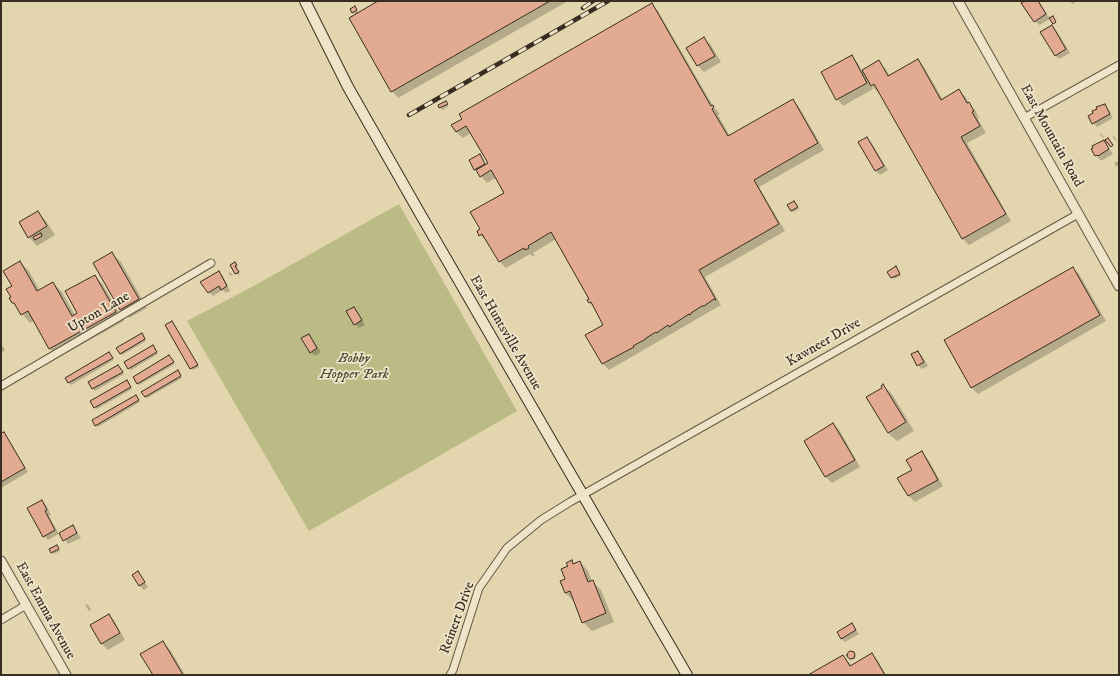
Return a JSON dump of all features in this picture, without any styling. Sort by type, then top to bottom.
[{"type":"main road","name":"East Huntsville Avenue","points":[[305,1],[348,86],[418,210],[687,675]]},
{"type":"street","name":"East Mountain Road","points":[[958,1],[1119,286]]},
{"type":"street","points":[[1024,118],[1119,65]]},
{"type":"street","name":"Kawneer Drive","points":[[583,496],[1078,214]]},
{"type":"street","name":"Upton Lane","points":[[1,386],[210,263]]},
{"type":"street","name":"Reinert Drive","points":[[450,675],[453,670],[479,588],[507,548],[542,520],[570,502],[583,496]]},
{"type":"street","name":"East Emma Avenue","points":[[1,561],[66,675]]},
{"type":"street","points":[[1,620],[26,605]]},
{"type":"green space","name":"Bobby Hopper Park","points":[[399,204],[517,411],[309,531],[187,321],[250,288]]},
{"type":"building","points":[[378,1],[550,1],[391,92],[349,18]]},
{"type":"building","points":[[1025,1],[1038,1],[1046,14],[1034,22],[1021,3]]},
{"type":"building","points":[[652,3],[711,106],[713,105],[714,107],[712,109],[728,136],[793,99],[818,143],[754,180],[779,224],[699,270],[716,300],[714,299],[690,315],[689,314],[669,327],[668,325],[657,333],[656,332],[633,346],[634,347],[602,364],[585,335],[603,325],[591,302],[589,303],[587,300],[589,299],[551,232],[528,246],[529,248],[525,250],[524,248],[499,262],[482,234],[479,236],[477,231],[480,229],[470,212],[504,193],[491,170],[480,177],[476,170],[488,163],[466,126],[456,132],[451,125],[462,119],[459,114]]},
{"type":"building","points":[[355,6],[357,10],[352,13],[350,9]]},
{"type":"building","points":[[1053,16],[1056,22],[1053,24],[1049,18]]},
{"type":"building","points":[[1052,25],[1066,49],[1055,56],[1040,32]]},
{"type":"building","points":[[704,37],[715,56],[697,66],[686,48]]},
{"type":"building","points":[[852,55],[867,83],[836,100],[821,72]]},
{"type":"building","points":[[918,59],[941,100],[959,89],[967,103],[969,102],[974,111],[972,112],[980,126],[961,137],[1006,214],[962,239],[874,84],[871,86],[862,70],[879,60],[888,76]]},
{"type":"building","points":[[446,101],[448,104],[439,108],[438,105]]},
{"type":"building","points":[[1105,104],[1110,114],[1092,124],[1088,116],[1093,113],[1092,111],[1097,109],[1096,107]]},
{"type":"building","points":[[867,137],[884,166],[875,171],[858,142]]},
{"type":"building","points":[[1108,138],[1113,145],[1111,147],[1105,140]]},
{"type":"building","points":[[1104,140],[1109,149],[1098,156],[1095,156],[1091,149],[1093,148],[1092,146]]},
{"type":"building","points":[[480,154],[485,164],[474,170],[469,160]]},
{"type":"building","points":[[794,201],[798,207],[791,211],[787,205]]},
{"type":"building","points":[[38,211],[47,226],[28,238],[19,222]]},
{"type":"building","points":[[41,233],[42,236],[35,240],[33,237]]},
{"type":"building","points":[[112,252],[139,299],[120,310],[93,263]]},
{"type":"building","points":[[20,261],[37,291],[53,282],[72,316],[77,313],[65,291],[95,275],[116,312],[49,349],[28,311],[21,315],[14,303],[12,303],[9,298],[11,297],[6,289],[12,286],[3,271]]},
{"type":"building","points":[[235,262],[237,265],[235,266],[239,272],[235,274],[230,265]]},
{"type":"building","points":[[896,266],[900,274],[891,278],[887,272]]},
{"type":"building","points":[[1073,267],[1100,315],[971,388],[944,340]]},
{"type":"building","points":[[219,271],[227,286],[221,290],[219,286],[208,293],[200,282]]},
{"type":"building","points":[[354,307],[362,320],[354,325],[346,311]]},
{"type":"building","points":[[172,321],[198,365],[190,369],[165,325]]},
{"type":"building","points":[[142,333],[145,339],[120,354],[116,348]]},
{"type":"building","points":[[309,334],[317,348],[310,353],[301,338]]},
{"type":"building","points":[[153,345],[157,352],[128,369],[124,362]]},
{"type":"building","points":[[918,351],[924,362],[917,366],[911,354]]},
{"type":"building","points":[[109,352],[113,358],[68,383],[65,378]]},
{"type":"building","points":[[169,355],[174,362],[137,384],[133,377]]},
{"type":"building","points":[[118,365],[123,372],[92,389],[88,382]]},
{"type":"building","points":[[178,370],[181,376],[145,397],[141,392]]},
{"type":"building","points":[[127,380],[131,387],[94,408],[90,401]]},
{"type":"building","points":[[883,384],[906,422],[888,433],[866,397],[882,388],[881,386]]},
{"type":"building","points":[[136,395],[139,400],[95,426],[92,420]]},
{"type":"building","points":[[833,423],[855,460],[825,477],[804,441]]},
{"type":"building","points":[[4,432],[25,468],[1,482],[1,433]]},
{"type":"building","points":[[922,451],[938,480],[908,496],[897,478],[912,470],[906,460]]},
{"type":"building","points":[[42,500],[47,510],[45,511],[55,530],[43,537],[27,508]]},
{"type":"building","points":[[73,525],[77,533],[63,541],[59,533]]},
{"type":"building","points":[[57,545],[59,549],[51,553],[49,549]]},
{"type":"building","points":[[572,560],[573,564],[580,561],[588,582],[593,580],[606,613],[582,623],[570,591],[565,593],[560,581],[565,579],[561,569],[568,566],[566,563]]},
{"type":"building","points":[[138,571],[145,582],[139,586],[132,575]]},
{"type":"building","points":[[109,614],[120,633],[101,644],[90,625]]},
{"type":"building","points":[[852,623],[856,630],[841,639],[837,632]]},
{"type":"building","points":[[163,641],[183,675],[153,675],[140,654]]},
{"type":"building","points":[[849,651],[853,651],[855,655],[853,659],[849,659],[847,657],[847,653]]},
{"type":"building","points":[[872,653],[885,675],[808,675],[843,655],[850,666]]},
{"type":"railway","points":[[583,8],[593,1]]},
{"type":"railway","points":[[409,115],[608,1]]}]
